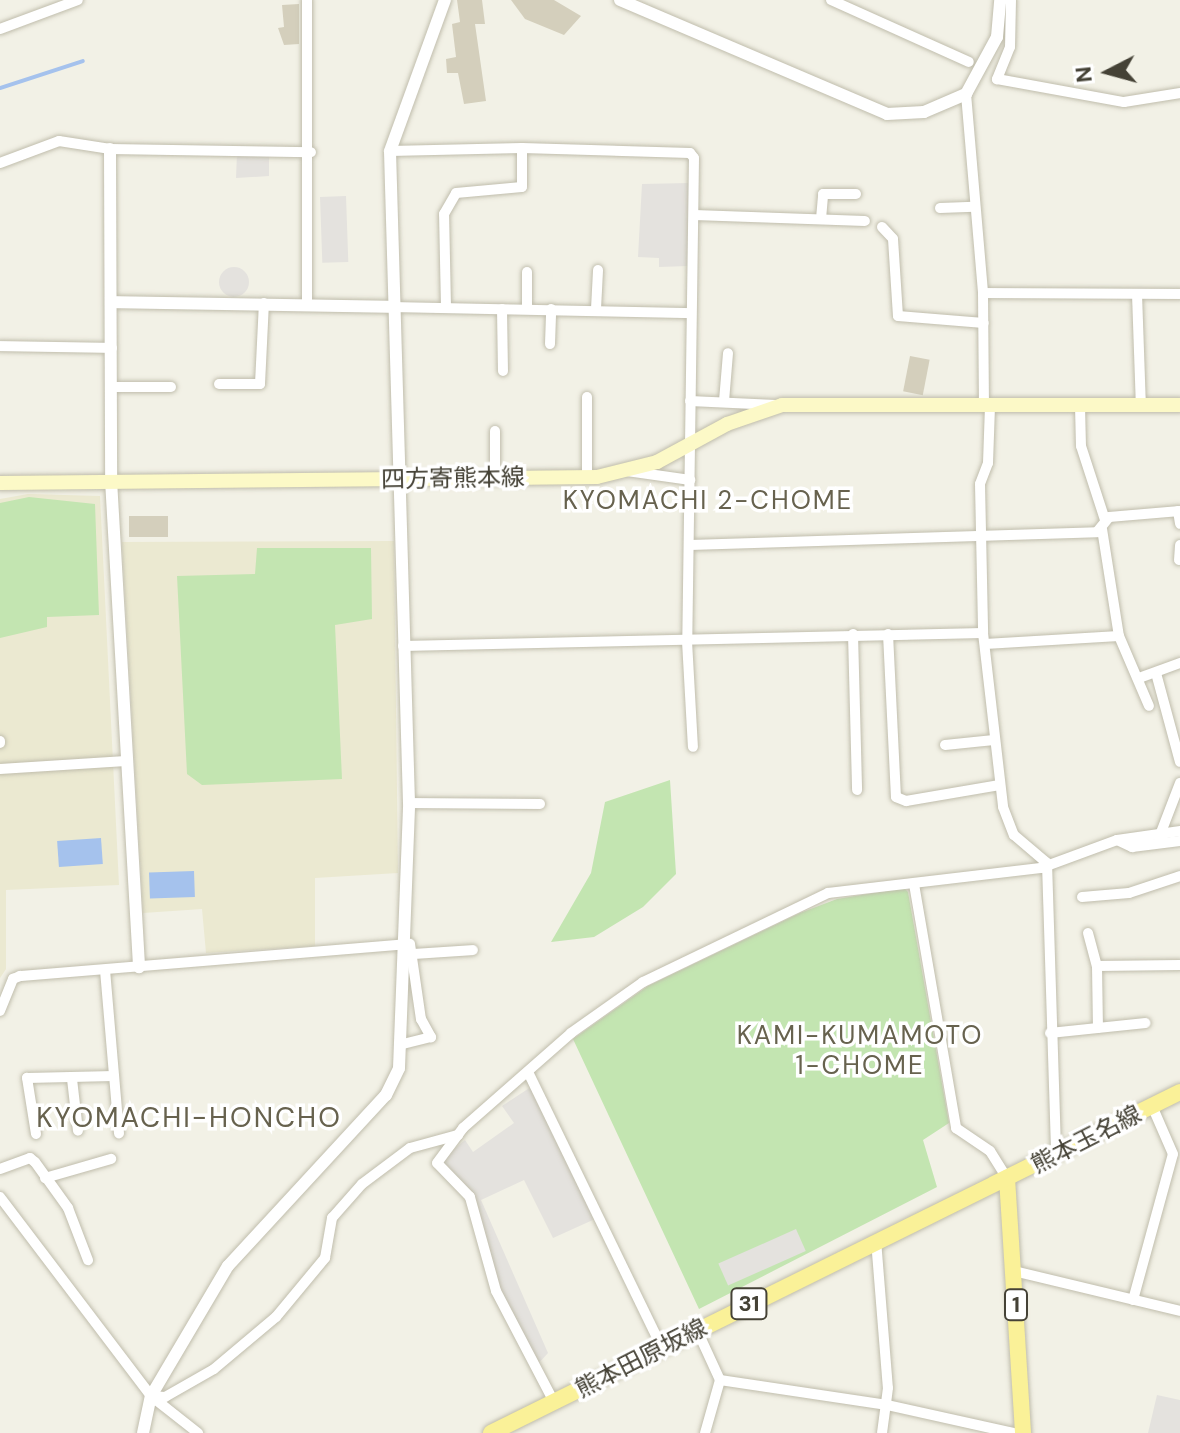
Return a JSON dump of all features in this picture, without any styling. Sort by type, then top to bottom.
[{"type":"main road","name":"四方寄熊本線","points":[[0,483],[587,477],[627,471],[782,405],[1180,405]]},
{"type":"main road","name":"熊本玉名線","points":[[1023,1433],[1007,1178],[1180,1092]]},
{"type":"main road","name":"熊本田原坂線","points":[[491,1433],[875,1240],[1007,1178]]},
{"type":"street","points":[[0,29],[78,0]]},
{"type":"street","points":[[307,0],[311,152],[307,304]]},
{"type":"street","points":[[143,1433],[151,1396],[228,1266],[386,1095],[395,1081],[402,1044],[409,803],[390,151],[445,0]]},
{"type":"street","points":[[620,0],[868,110],[924,112],[966,94]]},
{"type":"street","points":[[831,0],[969,62]]},
{"type":"street","points":[[1000,0],[997,37],[966,94],[983,293],[987,406],[979,539],[984,639],[1000,785],[1009,827],[1047,863],[1056,1155]]},
{"type":"street","points":[[1011,0],[1010,47],[997,79],[1124,102],[1180,93]]},
{"type":"street","points":[[0,163],[41,143],[110,149],[311,152]]},
{"type":"street","points":[[390,151],[522,148],[690,153],[694,215],[687,641],[693,747]]},
{"type":"street","points":[[446,307],[444,214],[456,193],[522,187],[522,148]]},
{"type":"street","points":[[110,149],[111,480],[139,967]]},
{"type":"street","points":[[821,219],[823,194],[848,198]]},
{"type":"street","points":[[940,208],[974,207]]},
{"type":"street","points":[[694,215],[865,221]]},
{"type":"street","points":[[882,227],[893,239],[898,316],[984,323]]},
{"type":"street","points":[[596,309],[598,270]]},
{"type":"street","points":[[527,272],[527,309]]},
{"type":"street","points":[[983,293],[1180,294]]},
{"type":"street","points":[[1137,294],[1141,406]]},
{"type":"street","points":[[111,302],[691,313]]},
{"type":"street","points":[[219,384],[260,384],[264,303]]},
{"type":"street","points":[[502,309],[503,371]]},
{"type":"street","points":[[550,344],[551,309]]},
{"type":"street","points":[[0,346],[112,348]]},
{"type":"street","points":[[724,401],[728,353]]},
{"type":"street","points":[[112,387],[171,387]]},
{"type":"street","points":[[587,397],[587,477]]},
{"type":"street","points":[[690,401],[782,405]]},
{"type":"street","points":[[1080,406],[1081,446],[1104,524],[1119,636],[1149,706]]},
{"type":"street","points":[[495,431],[495,477]]},
{"type":"street","points":[[627,471],[690,480]]},
{"type":"street","points":[[690,545],[979,539],[1104,524],[1179,511],[1180,524]]},
{"type":"street","points":[[1179,560],[1180,545]]},
{"type":"street","points":[[403,646],[687,641],[853,634],[984,639],[1119,636]]},
{"type":"street","points":[[853,634],[857,790]]},
{"type":"street","points":[[888,634],[896,797],[906,801],[1000,785]]},
{"type":"street","points":[[1139,678],[1180,663]]},
{"type":"street","points":[[1156,673],[1180,762]]},
{"type":"street","points":[[945,745],[994,740]]},
{"type":"street","points":[[0,769],[126,761]]},
{"type":"street","points":[[1160,835],[1180,783]]},
{"type":"street","points":[[409,803],[540,804]]},
{"type":"street","points":[[554,1402],[496,1291],[470,1197],[437,1163],[458,1135],[571,1033],[643,982],[828,893],[914,884],[1047,863],[1117,840],[1180,831]]},
{"type":"street","points":[[1117,840],[1132,847],[1180,841]]},
{"type":"street","points":[[1082,897],[1129,893],[1180,876]]},
{"type":"street","points":[[914,884],[956,1128],[990,1151],[1007,1178]]},
{"type":"street","points":[[1088,933],[1097,966],[1098,1028]]},
{"type":"street","points":[[0,1011],[13,979],[413,945],[421,1019],[431,1037],[402,1044]]},
{"type":"street","points":[[415,954],[473,950]]},
{"type":"street","points":[[1097,966],[1180,965]]},
{"type":"street","points":[[105,970],[119,1133]]},
{"type":"street","points":[[1050,1033],[1145,1023]]},
{"type":"street","points":[[529,1074],[661,1346]]},
{"type":"street","points":[[36,1134],[27,1078],[114,1076]]},
{"type":"street","points":[[72,1079],[78,1131]]},
{"type":"street","points":[[1133,1300],[1173,1154],[1152,1106]]},
{"type":"street","points":[[151,1396],[165,1397],[214,1369],[276,1317],[325,1258],[332,1218],[362,1184],[410,1148],[458,1135]]},
{"type":"street","points":[[0,1169],[30,1158],[68,1208],[88,1260]]},
{"type":"street","points":[[45,1178],[111,1159]]},
{"type":"street","points":[[0,1197],[151,1396],[198,1433]]},
{"type":"street","points":[[875,1240],[887,1405],[882,1433]]},
{"type":"street","points":[[1014,1271],[1180,1311]]},
{"type":"street","points":[[697,1330],[720,1380],[705,1433]]},
{"type":"street","points":[[720,1380],[887,1405],[1013,1433]]},
{"type":"shaded area","points":[[237,153],[269,154],[269,176],[236,178]]},
{"type":"shaded area","points":[[689,183],[688,266],[659,267],[659,258],[638,257],[642,184]]},
{"type":"shaded area","points":[[346,196],[348,262],[322,263],[320,197]]},
{"type":"shaded area","points":[[234,267],[245,271],[249,282],[245,293],[234,297],[223,293],[219,282],[223,271]]},
{"type":"shaded area","points":[[28,494],[100,496],[119,885],[6,890],[6,969],[0,978],[0,499]]},
{"type":"shaded area","points":[[394,541],[398,873],[315,878],[315,946],[206,953],[202,909],[143,913],[122,542]]},
{"type":"shaded area","points":[[534,1085],[595,1219],[553,1238],[524,1180],[481,1200],[548,1353],[538,1364],[501,1291],[474,1198],[440,1161],[465,1140],[473,1152],[514,1123],[502,1106]]},
{"type":"shaded area","points":[[796,1229],[806,1251],[728,1285],[718,1264]]},
{"type":"shaded area","points":[[1157,1395],[1180,1400],[1180,1433],[1148,1433]]},
{"type":"green space","points":[[29,497],[95,504],[99,615],[47,617],[47,627],[0,638],[0,503]]},
{"type":"green space","points":[[257,548],[371,548],[372,619],[335,625],[342,779],[202,785],[187,774],[177,576],[255,574]]},
{"type":"green space","points":[[670,780],[676,874],[643,907],[594,937],[551,942],[591,873],[605,802]]},
{"type":"green space","points":[[904,888],[908,892],[949,1123],[923,1140],[937,1187],[699,1309],[573,1039],[648,986],[800,913],[837,899]]},
{"type":"water","points":[[101,838],[103,864],[59,867],[57,841]]},
{"type":"water","points":[[194,871],[195,897],[150,899],[149,873]]},
{"type":"building","points":[[457,0],[482,0],[485,24],[475,24],[486,101],[464,104],[458,73],[447,73],[446,59],[456,57],[452,24],[460,22]]},
{"type":"building","points":[[511,0],[554,0],[581,16],[564,35],[525,19]]},
{"type":"building","points":[[299,4],[299,44],[284,45],[278,28],[284,27],[282,5]]},
{"type":"building","points":[[910,356],[930,360],[923,395],[903,391]]},
{"type":"building","points":[[129,516],[168,516],[168,537],[129,537]]},
{"type":"waterway","points":[[0,88],[83,61]]},
{"type":"district","name":"KYOMACHI 2-CHOME","points":[[708,501]]},
{"type":"district","name":"KAMI-KUMAMOTO 1-CHOME","points":[[860,1051]]},
{"type":"district","name":"KYOMACHI-HONCHO","points":[[189,1118]]}]
